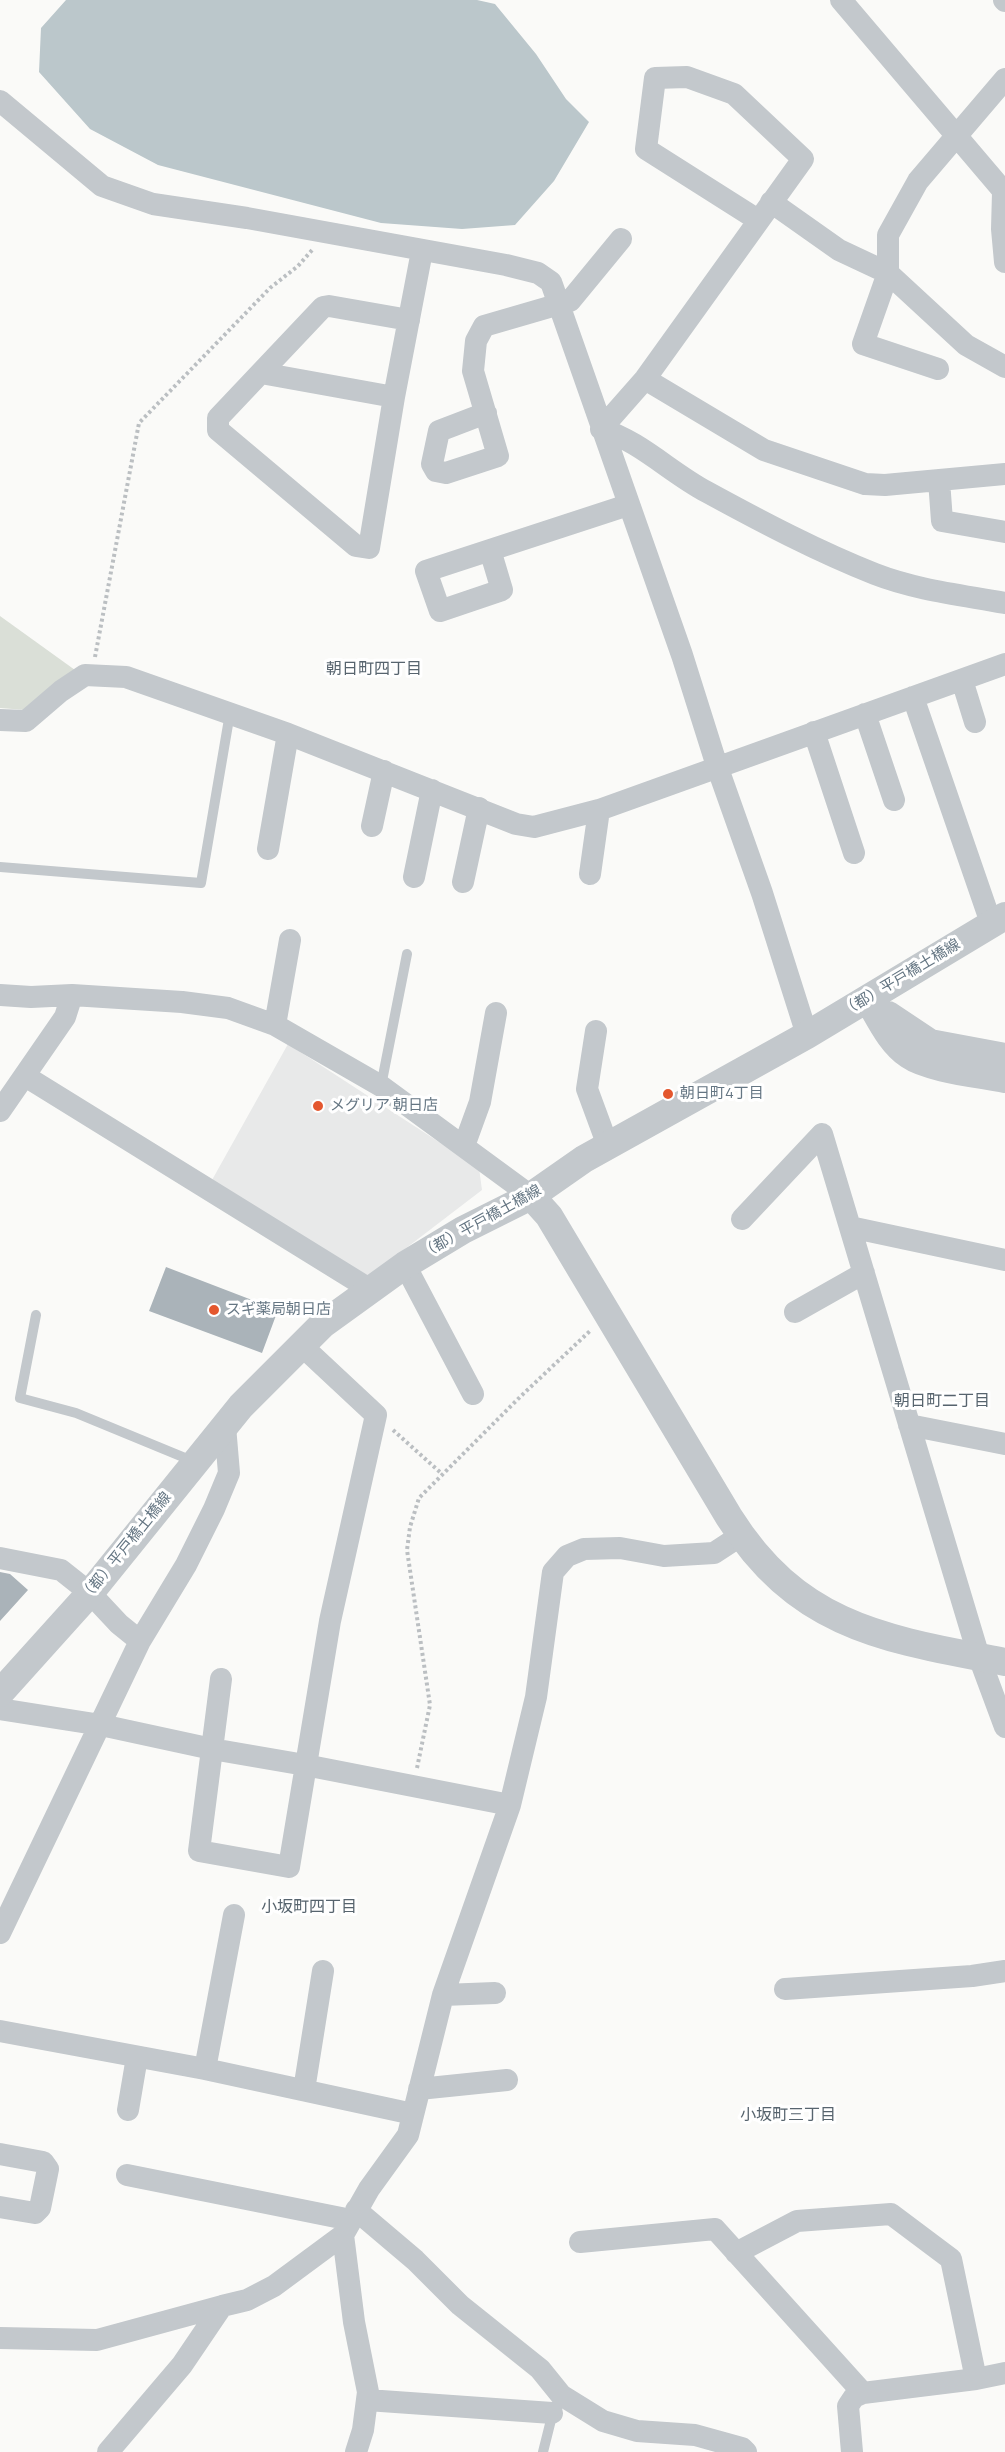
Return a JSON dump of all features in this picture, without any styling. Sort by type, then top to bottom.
[{"type":"street","points":[[842,0],[1004,193],[1002,229],[1005,262]]},
{"type":"street","points":[[601,429],[645,379],[803,159],[734,94],[687,76],[655,78],[646,149],[758,220]]},
{"type":"street","points":[[938,369],[863,344],[888,273],[888,235],[918,181],[1005,79]]},
{"type":"street","points":[[0,101],[102,186],[153,204],[247,218],[506,265],[538,273],[551,282],[682,655],[717,766],[762,892],[807,1035]]},
{"type":"street","points":[[771,202],[839,250],[888,273],[966,345],[1005,367]]},
{"type":"street","points":[[486,413],[473,371],[476,340],[484,326],[570,301],[621,238]]},
{"type":"street","points":[[409,320],[329,306],[323,307],[218,418],[218,430],[356,546],[369,548],[394,397],[409,320],[422,250]]},
{"type":"street","points":[[261,373],[394,397]]},
{"type":"street","points":[[645,379],[764,450],[865,484],[885,485],[1005,474]]},
{"type":"street","points":[[601,429],[618,434],[690,483],[780,532],[877,575],[929,589],[1005,603]]},
{"type":"street","points":[[939,480],[942,522],[1005,532]]},
{"type":"street","points":[[490,550],[628,505]]},
{"type":"street","points":[[0,720],[26,721],[61,691],[85,675],[126,676],[288,734],[479,808],[516,825],[534,827],[599,810],[1005,664]]},
{"type":"street","points":[[962,680],[975,722]]},
{"type":"street","points":[[913,697],[998,919]]},
{"type":"street","points":[[865,714],[894,800]]},
{"type":"street","points":[[814,732],[854,853]]},
{"type":"street","points":[[268,849],[288,734]]},
{"type":"street","points":[[372,826],[384,771]]},
{"type":"street","points":[[414,877],[432,790]]},
{"type":"street","points":[[463,882],[479,808]]},
{"type":"street","points":[[590,874],[599,810]]},
{"type":"street","name":"（都）平戸橋土橋線","points":[[0,1693],[90,1593],[225,1426],[322,1325],[405,1265],[463,1230],[531,1196],[584,1159],[807,1035],[998,919]]},
{"type":"street","points":[[275,1025],[291,939]]},
{"type":"street","points":[[0,995],[31,997],[72,995],[182,1002],[228,1008],[275,1025],[381,1086],[531,1196],[549,1216],[740,1536],[782,1580],[816,1607],[855,1627],[891,1640],[992,1660]]},
{"type":"street","points":[[0,1111],[65,1017],[72,995]]},
{"type":"street","points":[[868,999],[898,1024],[930,1043],[1005,1057]]},
{"type":"street","points":[[868,999],[889,1035],[910,1056],[926,1063],[1005,1079]]},
{"type":"street","points":[[464,1146],[480,1102],[496,1013]]},
{"type":"street","points":[[596,1031],[587,1089],[608,1146]]},
{"type":"street","points":[[26,1076],[371,1290]]},
{"type":"street","points":[[742,1219],[822,1134],[909,1425],[992,1660],[1005,1727]]},
{"type":"street","points":[[850,1227],[1005,1260]]},
{"type":"street","points":[[405,1265],[473,1394]]},
{"type":"street","points":[[795,1312],[864,1273]]},
{"type":"street","points":[[221,1679],[199,1851],[289,1867],[330,1621],[376,1414],[301,1345]]},
{"type":"street","points":[[909,1425],[1005,1444]]},
{"type":"street","points":[[0,1932],[140,1641],[186,1565],[229,1473],[225,1426]]},
{"type":"street","points":[[0,2338],[97,2340],[247,2300],[274,2286],[350,2222],[369,2188],[408,2135],[443,1995],[510,1805],[536,1697],[552,1572],[567,1556],[584,1549],[620,1548],[664,1556],[714,1553],[740,1536]]},
{"type":"street","points":[[0,1558],[60,1570],[90,1593],[119,1624],[140,1641]]},
{"type":"street","points":[[0,1709],[101,1725],[212,1749],[510,1805]]},
{"type":"street","points":[[205,2069],[234,1915]]},
{"type":"street","points":[[304,2090],[323,1971]]},
{"type":"street","points":[[785,1989],[972,1976],[1005,1971]]},
{"type":"street","points":[[443,1995],[495,1993]]},
{"type":"street","points":[[0,2031],[205,2069],[413,2114]]},
{"type":"street","points":[[128,2110],[137,2057]]},
{"type":"street","points":[[419,2088],[507,2080]]},
{"type":"street","points":[[0,2154],[43,2162],[48,2169],[40,2208],[35,2213],[0,2207]]},
{"type":"street","points":[[127,2175],[350,2222],[415,2260],[460,2305],[540,2369],[557,2404]]},
{"type":"street","points":[[736,2253],[797,2221],[891,2214],[951,2259],[976,2379]]},
{"type":"street","points":[[350,2222],[354,2322],[368,2392],[363,2430],[356,2452]]},
{"type":"street","points":[[580,2242],[715,2229],[863,2393]]},
{"type":"street","points":[[108,2452],[182,2365],[222,2306]]},
{"type":"street","points":[[852,2452],[848,2406],[854,2397],[863,2393],[976,2379],[1005,2373]]},
{"type":"street","points":[[367,2400],[557,2404],[637,2431],[695,2435],[742,2448],[746,2452]]},
{"type":"street","points":[[656,2432],[670,2452]]},
{"type":"lane","points":[[0,867],[201,883],[230,712]]},
{"type":"lane","points":[[381,1086],[407,954]]},
{"type":"lane","points":[[36,1315],[20,1398],[76,1413],[195,1462]]},
{"type":"lane","points":[[543,2452],[557,2404]]},
{"type":"path","points":[[93,675],[139,423],[270,288],[313,251],[318,231]]},
{"type":"path","points":[[414,1786],[430,1705],[408,1572],[407,1550],[410,1527],[419,1498],[598,1323]]},
{"type":"path","points":[[376,1414],[442,1474]]},
{"type":"shaded area","points":[[66,0],[477,0],[495,4],[536,54],[566,99],[589,122],[554,181],[515,225],[462,229],[381,223],[158,165],[90,129],[39,72],[41,28]]},
{"type":"shaded area","points":[[0,616],[75,670],[26,710],[0,708]]},
{"type":"shaded area","name":"メグリア 朝日店","points":[[288,1044],[479,1168],[482,1190],[367,1278],[212,1180]]},
{"type":"building","name":"スギ薬局朝日店","points":[[166,1267],[278,1310],[262,1353],[149,1311]]},
{"type":"building","points":[[0,1572],[10,1574],[28,1590],[0,1621]]},
{"type":"place","name":"朝日町4丁目","points":[[668,1094]]},
{"type":"place","name":"メグリア 朝日店","points":[[318,1106]]},
{"type":"place","name":"スギ薬局朝日店","points":[[214,1310]]},
{"type":"district","name":"朝日町四丁目","points":[[374,670]]},
{"type":"district","name":"朝日町二丁目","points":[[942,1402]]},
{"type":"district","name":"小坂町四丁目","points":[[309,1908]]},
{"type":"district","name":"小坂町三丁目","points":[[788,2116]]}]
